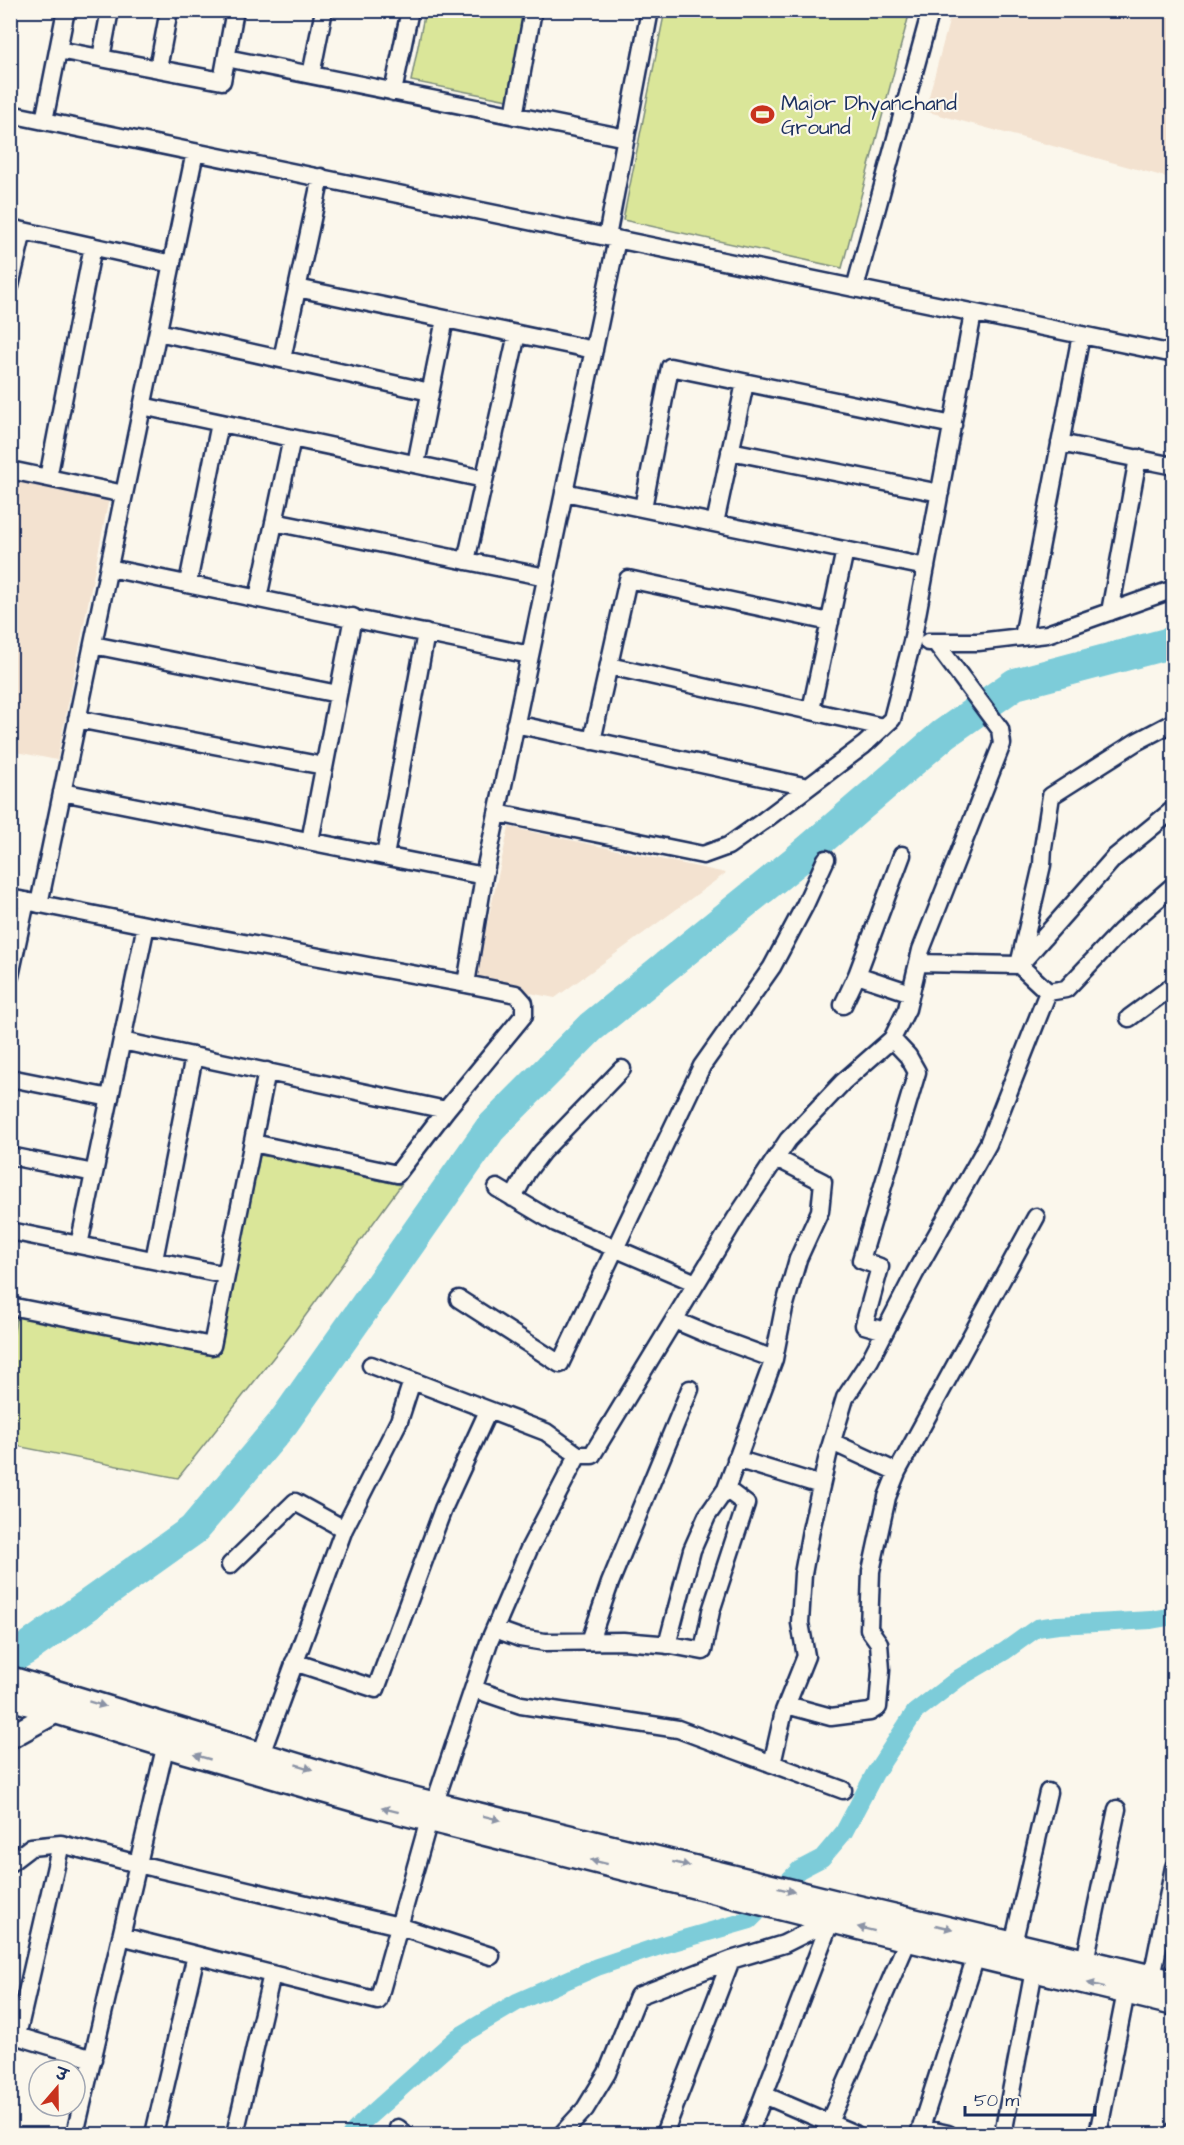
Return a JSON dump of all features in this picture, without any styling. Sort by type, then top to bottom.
[{"type":"street","points":[[44,121],[66,10]]},
{"type":"street","points":[[101,58],[110,10]]},
{"type":"street","points":[[158,69],[169,10]]},
{"type":"street","points":[[58,50],[222,81],[235,10]]},
{"type":"street","points":[[311,75],[324,10]]},
{"type":"street","points":[[393,92],[410,10]]},
{"type":"street","points":[[514,116],[533,10]]},
{"type":"street","points":[[466,984],[484,876],[594,350],[626,138],[650,10]]},
{"type":"street","points":[[855,288],[931,10]]},
{"type":"street","points":[[226,58],[626,138]]},
{"type":"street","points":[[10,114],[1173,354]]},
{"type":"street","points":[[10,976],[25,901],[62,792],[195,152]]},
{"type":"street","points":[[282,359],[321,177]]},
{"type":"street","points":[[10,286],[17,229],[172,264]]},
{"type":"street","points":[[48,478],[93,246]]},
{"type":"street","points":[[297,288],[594,350]]},
{"type":"street","points":[[497,813],[703,855],[728,846],[864,745],[892,719],[912,642],[973,313]]},
{"type":"street","points":[[416,464],[445,319]]},
{"type":"street","points":[[158,332],[430,392]]},
{"type":"street","points":[[466,561],[517,334]]},
{"type":"street","points":[[1023,637],[1081,335]]},
{"type":"street","points":[[643,508],[670,367],[952,425]]},
{"type":"street","points":[[715,523],[745,382]]},
{"type":"street","points":[[142,406],[484,478]]},
{"type":"street","points":[[188,583],[220,423]]},
{"type":"street","points":[[258,598],[292,438]]},
{"type":"street","points":[[1060,443],[1173,466]]},
{"type":"street","points":[[730,451],[940,493]]},
{"type":"street","points":[[1110,612],[1138,458]]},
{"type":"street","points":[[10,470],[124,494]]},
{"type":"street","points":[[564,492],[926,567]]},
{"type":"street","points":[[274,522],[546,577]]},
{"type":"street","points":[[811,710],[845,550]]},
{"type":"street","points":[[109,568],[530,655]]},
{"type":"street","points":[[592,741],[628,579],[830,622]]},
{"type":"street","points":[[912,642],[978,642],[1047,634],[1173,589]]},
{"type":"street","points":[[309,841],[353,618]]},
{"type":"street","points":[[385,856],[426,633]]},
{"type":"street","points":[[371,1365],[546,1432],[578,1455],[592,1455],[696,1283],[788,1140],[843,1082],[892,1039],[907,1008],[921,950],[1002,744],[1000,729],[935,642]]},
{"type":"street","points":[[93,645],[338,694]]},
{"type":"street","points":[[609,666],[883,727]]},
{"type":"street","points":[[77,719],[324,766]]},
{"type":"street","points":[[1019,965],[1042,865],[1042,848],[1051,796],[1136,742],[1173,722]]},
{"type":"street","points":[[515,724],[808,787]]},
{"type":"street","points":[[62,792],[484,876]]},
{"type":"street","points":[[1019,965],[1114,858],[1173,809]]},
{"type":"street","points":[[843,1005],[857,975],[902,855]]},
{"type":"street","points":[[459,1299],[560,1364],[702,1066],[772,967],[806,905],[826,859]]},
{"type":"street","points":[[1048,992],[1066,989],[1121,931],[1173,885]]},
{"type":"street","points":[[25,901],[516,994],[524,1003],[524,1015],[397,1174],[253,1143]]},
{"type":"street","points":[[79,1245],[146,925]]},
{"type":"street","points":[[918,963],[1019,965],[1048,992]]},
{"type":"street","points":[[857,975],[911,993]]},
{"type":"street","points":[[1129,1018],[1173,985]]},
{"type":"street","points":[[772,1764],[787,1705],[806,1656],[800,1623],[803,1574],[821,1485],[845,1398],[870,1360],[915,1273],[988,1144],[1048,992]]},
{"type":"street","points":[[885,1331],[864,1325],[880,1267],[861,1260],[917,1072],[908,1056],[892,1039]]},
{"type":"street","points":[[122,1041],[446,1110]]},
{"type":"street","points":[[154,1260],[194,1056]]},
{"type":"street","points":[[513,1198],[527,1172],[542,1152],[622,1069]]},
{"type":"street","points":[[11,1309],[212,1346],[267,1071]]},
{"type":"street","points":[[10,1078],[110,1098]]},
{"type":"street","points":[[10,1156],[94,1173]]},
{"type":"street","points":[[667,1645],[692,1550],[707,1516],[726,1489],[774,1359],[784,1308],[798,1259],[820,1210],[823,1182],[776,1158]]},
{"type":"street","points":[[497,1188],[556,1223],[696,1283]]},
{"type":"street","points":[[787,1705],[831,1717],[870,1712],[878,1707],[881,1671],[879,1643],[869,1629],[871,1571],[887,1497],[897,1472],[1036,1217]]},
{"type":"street","points":[[10,1231],[226,1275]]},
{"type":"street","points":[[674,1320],[774,1359]]},
{"type":"street","points":[[261,1754],[344,1529],[399,1421],[412,1381]]},
{"type":"street","points":[[590,1641],[610,1583],[690,1389]]},
{"type":"street","points":[[294,1662],[376,1689],[443,1509],[488,1411]]},
{"type":"street","points":[[832,1442],[897,1472]]},
{"type":"street","points":[[121,1936],[378,2001],[432,1812],[495,1629],[529,1549],[578,1455]]},
{"type":"street","points":[[736,1459],[821,1485]]},
{"type":"street","points":[[495,1629],[537,1641],[667,1645],[703,1651],[711,1611],[746,1504],[726,1489]]},
{"type":"street","points":[[230,1565],[295,1502],[344,1529]]},
{"type":"street","points":[[474,1689],[521,1705],[678,1730],[843,1790]]},
{"type":"street","points":[[16,1695],[55,1701],[432,1812],[793,1911],[831,1908],[1013,1944],[1085,1961],[1146,1981],[1173,2004]]},
{"type":"street","points":[[10,1737],[55,1701]]},
{"type":"street","points":[[168,1736],[261,1754],[383,1791],[432,1812],[746,1880],[831,1908],[908,1940],[1034,1970],[1146,1981]]},
{"type":"street","points":[[75,2134],[168,1736]]},
{"type":"street","points":[[1013,1944],[1048,1792]]},
{"type":"street","points":[[1085,1961],[1117,1809]]},
{"type":"street","points":[[17,2036],[61,1844]]},
{"type":"street","points":[[10,1863],[31,1847],[61,1844],[399,1926],[491,1956]]},
{"type":"street","points":[[1098,2134],[1146,1981],[1173,1868]]},
{"type":"street","points":[[562,2134],[585,2109],[607,2073],[638,1996],[731,1960],[784,1944],[831,1908]]},
{"type":"street","points":[[749,2134],[831,1908]]},
{"type":"street","points":[[827,2129],[908,1940]]},
{"type":"street","points":[[154,2134],[196,1955]]},
{"type":"street","points":[[948,2134],[920,2131],[976,1956]]},
{"type":"street","points":[[664,2134],[731,1960]]},
{"type":"street","points":[[1004,2134],[1034,1970]]},
{"type":"street","points":[[235,2134],[272,1974]]},
{"type":"street","points":[[10,2016],[17,2036]]},
{"type":"street","points":[[17,2036],[93,2059]]},
{"type":"street","points":[[764,2095],[827,2129],[855,2134]]},
{"type":"shaded area","points":[[952,10],[1173,11],[1173,179],[925,111]]},
{"type":"shaded area","points":[[10,479],[109,498],[57,760],[11,751]]},
{"type":"shaded area","points":[[509,827],[726,873],[555,998],[474,982]]},
{"type":"green space","name":"Major Dhyanchand Ground","points":[[665,10],[910,11],[842,268],[623,220]]},
{"type":"green space","points":[[425,11],[525,11],[508,100],[411,81]]},
{"type":"green space","points":[[260,1155],[401,1185],[295,1330],[178,1478],[11,1445],[11,1348],[17,1314],[218,1355]]},
{"type":"waterway","points":[[10,1658],[193,1530],[283,1423],[490,1129],[591,1027],[796,861],[944,734],[1015,684],[1174,642]]},
{"type":"waterway","points":[[351,2134],[458,2037],[517,2002],[597,1967],[750,1920],[799,1870],[822,1858],[844,1832],[875,1773],[915,1712],[959,1678],[1005,1651],[1037,1628],[1151,1620],[1174,1616]]},
{"type":"place","name":"Major Dhyanchand Ground","points":[[763,115]]}]
